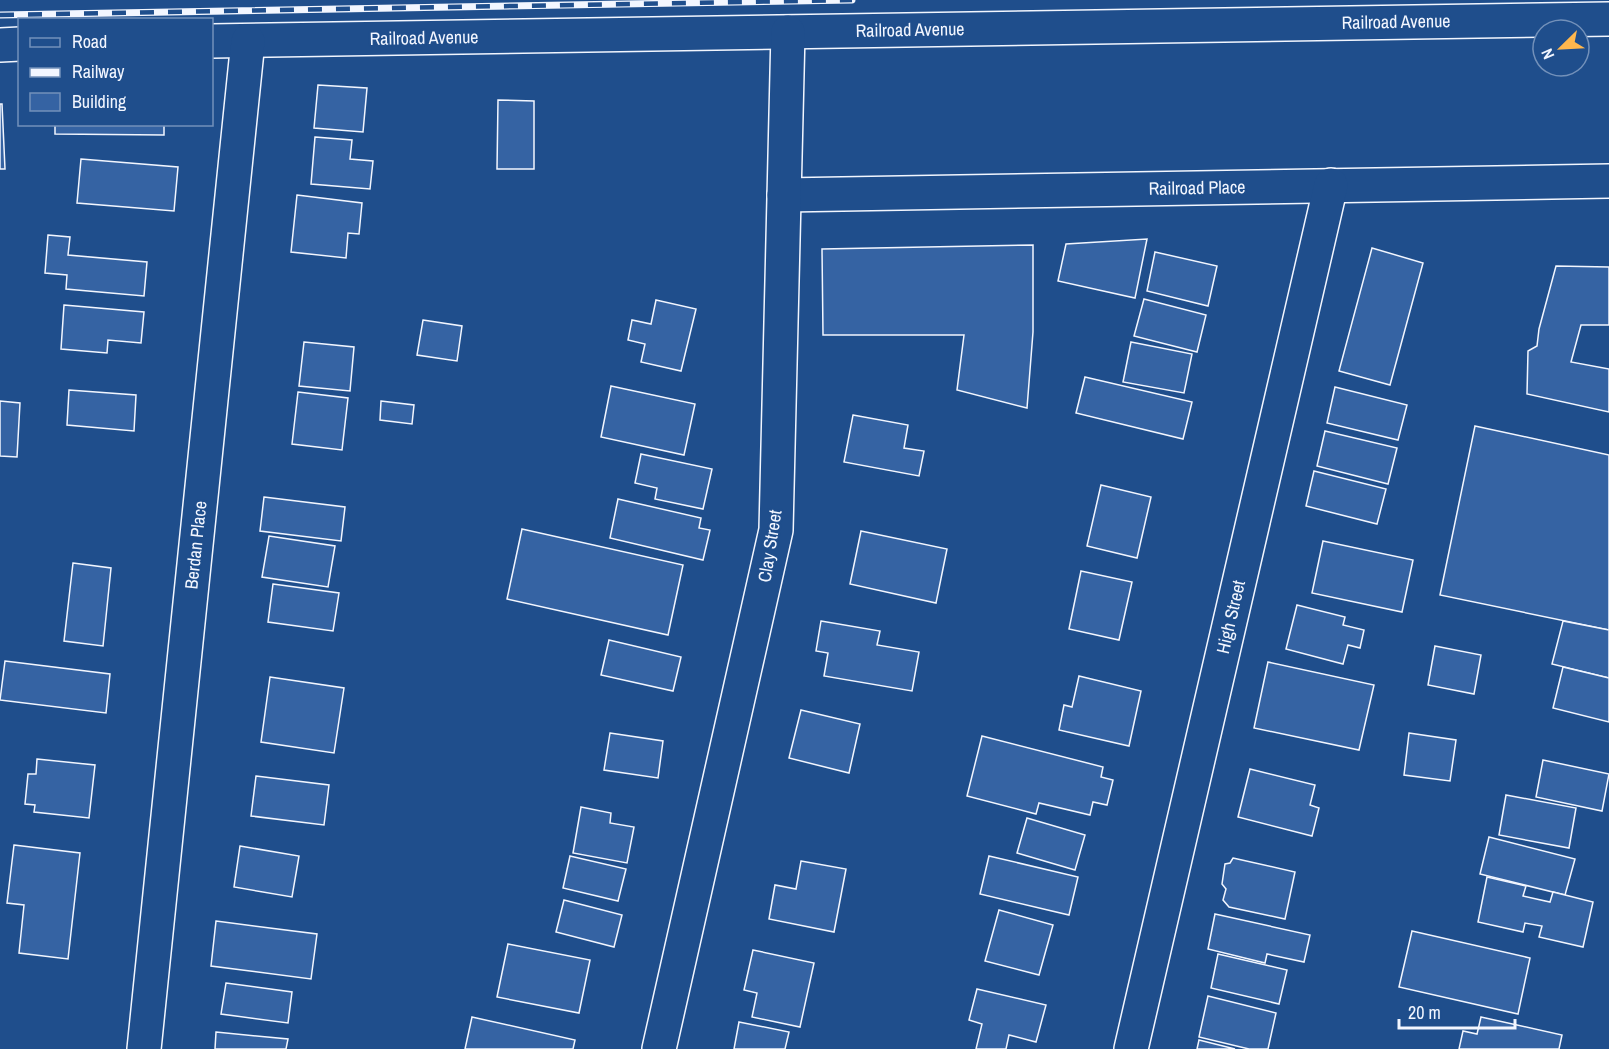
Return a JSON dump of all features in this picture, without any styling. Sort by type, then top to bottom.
[{"type":"street","name":"Railroad Avenue","points":[[213,41],[1609,18]]},
{"type":"street","name":"Clay Street","points":[[660,1049],[776,530],[788,32]]},
{"type":"street","name":"Berdan Place","points":[[144,1049],[248,41]]},
{"type":"street","points":[[0,45],[18,44]]},
{"type":"street","name":"Railroad Place","points":[[784,195],[1609,181]]},
{"type":"street","name":"High Street","points":[[1131,1049],[1331,185]]},
{"type":"building","points":[[318,85],[367,88],[363,132],[314,128]]},
{"type":"building","points":[[498,100],[534,101],[534,169],[497,169]]},
{"type":"building","points":[[0,104],[2,104],[5,169],[0,169]]},
{"type":"building","points":[[55,126],[164,126],[164,135],[55,134]]},
{"type":"building","points":[[315,137],[352,140],[350,159],[373,161],[370,189],[311,184]]},
{"type":"building","points":[[81,159],[178,167],[174,211],[77,203]]},
{"type":"building","points":[[297,195],[362,203],[359,234],[348,233],[346,258],[291,252]]},
{"type":"building","points":[[48,235],[70,237],[68,255],[147,262],[144,296],[66,289],[67,275],[45,273]]},
{"type":"building","points":[[1147,239],[1135,298],[1058,281],[1066,244]]},
{"type":"building","points":[[1033,245],[1033,332],[1027,408],[957,390],[964,335],[823,335],[822,249]]},
{"type":"building","points":[[1372,248],[1423,263],[1390,385],[1339,371]]},
{"type":"building","points":[[1155,252],[1217,266],[1208,306],[1147,291]]},
{"type":"building","points":[[1556,266],[1609,267],[1609,325],[1581,325],[1571,362],[1609,369],[1609,412],[1527,394],[1528,351],[1537,346],[1539,329]]},
{"type":"building","points":[[1144,299],[1206,315],[1197,352],[1134,336]]},
{"type":"building","points":[[656,300],[696,309],[681,371],[641,362],[645,344],[628,340],[632,320],[651,324]]},
{"type":"building","points":[[64,305],[144,312],[141,343],[108,340],[107,353],[61,349]]},
{"type":"building","points":[[423,320],[462,326],[457,361],[417,355]]},
{"type":"building","points":[[304,342],[354,347],[350,391],[299,386]]},
{"type":"building","points":[[1131,342],[1192,354],[1184,393],[1123,382]]},
{"type":"building","points":[[1085,377],[1192,402],[1183,439],[1076,413]]},
{"type":"building","points":[[611,386],[695,404],[684,455],[601,437]]},
{"type":"building","points":[[1335,387],[1407,405],[1398,440],[1327,423]]},
{"type":"building","points":[[69,390],[136,395],[134,431],[67,425]]},
{"type":"building","points":[[298,392],[348,398],[342,450],[292,444]]},
{"type":"building","points":[[0,401],[20,403],[17,457],[0,456]]},
{"type":"building","points":[[381,401],[414,405],[412,424],[380,420]]},
{"type":"building","points":[[853,415],[908,425],[904,448],[924,451],[919,476],[844,462]]},
{"type":"building","points":[[1475,426],[1609,455],[1609,630],[1440,595]]},
{"type":"building","points":[[1325,431],[1397,448],[1388,484],[1317,466]]},
{"type":"building","points":[[641,454],[712,469],[703,509],[655,499],[657,488],[635,483]]},
{"type":"building","points":[[1314,471],[1386,489],[1377,524],[1306,506]]},
{"type":"building","points":[[1101,485],[1151,497],[1137,558],[1087,546]]},
{"type":"building","points":[[264,497],[345,507],[341,541],[260,531]]},
{"type":"building","points":[[618,499],[701,518],[699,528],[710,530],[703,560],[610,538]]},
{"type":"building","points":[[522,529],[683,565],[668,635],[507,599]]},
{"type":"building","points":[[861,531],[947,549],[936,603],[850,584]]},
{"type":"building","points":[[269,536],[335,546],[328,587],[262,577]]},
{"type":"building","points":[[1323,541],[1413,560],[1402,612],[1312,593]]},
{"type":"building","points":[[73,563],[111,568],[103,646],[64,641]]},
{"type":"building","points":[[1081,571],[1132,582],[1119,640],[1069,629]]},
{"type":"building","points":[[273,584],[339,593],[333,631],[268,622]]},
{"type":"building","points":[[1297,605],[1345,617],[1343,625],[1364,630],[1360,648],[1348,645],[1343,664],[1286,649]]},
{"type":"building","points":[[821,621],[880,631],[877,645],[919,652],[912,691],[824,676],[828,653],[816,651]]},
{"type":"building","points":[[1563,621],[1609,630],[1609,678],[1552,664]]},
{"type":"building","points":[[609,640],[681,657],[673,691],[601,675]]},
{"type":"building","points":[[1435,646],[1481,655],[1474,694],[1428,685]]},
{"type":"building","points":[[5,661],[110,674],[106,713],[0,700]]},
{"type":"building","points":[[1268,662],[1374,685],[1359,750],[1254,728]]},
{"type":"building","points":[[1563,667],[1609,678],[1609,722],[1553,708]]},
{"type":"building","points":[[1079,676],[1141,691],[1129,746],[1059,730],[1064,705],[1072,707]]},
{"type":"building","points":[[270,677],[344,688],[334,753],[261,742]]},
{"type":"building","points":[[801,710],[860,724],[849,773],[789,758]]},
{"type":"building","points":[[610,733],[663,741],[658,778],[604,770]]},
{"type":"building","points":[[1409,733],[1456,740],[1450,781],[1404,775]]},
{"type":"building","points":[[982,736],[1103,767],[1101,777],[1113,780],[1107,805],[1093,802],[1090,815],[1039,803],[1036,814],[967,796]]},
{"type":"building","points":[[37,759],[95,765],[89,818],[34,812],[35,805],[25,804],[28,774],[36,774]]},
{"type":"building","points":[[1543,760],[1609,774],[1602,811],[1536,797]]},
{"type":"building","points":[[1250,769],[1315,785],[1310,805],[1319,808],[1312,836],[1238,817]]},
{"type":"building","points":[[256,776],[329,785],[324,825],[251,816]]},
{"type":"building","points":[[1506,795],[1576,808],[1569,848],[1499,835]]},
{"type":"building","points":[[581,807],[611,813],[610,823],[634,827],[627,863],[573,853]]},
{"type":"building","points":[[1027,818],[1085,835],[1075,870],[1017,853]]},
{"type":"building","points":[[1489,837],[1575,859],[1565,895],[1480,874]]},
{"type":"building","points":[[14,845],[80,853],[68,959],[19,953],[24,905],[7,903]]},
{"type":"building","points":[[240,846],[299,856],[292,897],[234,887]]},
{"type":"building","points":[[570,856],[626,869],[618,901],[563,888]]},
{"type":"building","points":[[989,856],[1078,877],[1069,915],[980,894]]},
{"type":"building","points":[[1233,858],[1295,872],[1285,919],[1229,907],[1223,900],[1226,889],[1222,884],[1225,864],[1230,863]]},
{"type":"building","points":[[801,861],[846,869],[834,932],[769,919],[775,885],[796,889]]},
{"type":"building","points":[[1487,877],[1526,886],[1523,896],[1550,902],[1553,892],[1593,902],[1583,947],[1539,937],[1542,926],[1525,923],[1523,932],[1478,922]]},
{"type":"building","points":[[564,900],[622,915],[614,947],[556,932]]},
{"type":"building","points":[[999,910],[1053,925],[1039,975],[985,961]]},
{"type":"building","points":[[1215,914],[1310,935],[1304,962],[1267,954],[1265,963],[1208,949]]},
{"type":"building","points":[[216,921],[317,934],[311,979],[211,966]]},
{"type":"building","points":[[1412,931],[1530,958],[1518,1014],[1399,987]]},
{"type":"building","points":[[508,944],[590,960],[579,1013],[497,997]]},
{"type":"building","points":[[753,950],[814,963],[800,1027],[752,1017],[757,993],[744,990]]},
{"type":"building","points":[[1218,954],[1287,970],[1279,1004],[1211,988]]},
{"type":"building","points":[[226,983],[292,992],[288,1023],[221,1014]]},
{"type":"building","points":[[977,989],[1046,1005],[1036,1042],[1009,1035],[1006,1049],[976,1049],[982,1024],[969,1020]]},
{"type":"building","points":[[1208,996],[1276,1013],[1268,1049],[1249,1049],[1199,1037]]},
{"type":"building","points":[[472,1017],[575,1040],[573,1049],[465,1049]]},
{"type":"building","points":[[1481,1017],[1562,1035],[1559,1049],[1459,1049],[1463,1031],[1477,1034]]},
{"type":"building","points":[[739,1022],[789,1032],[785,1049],[734,1049]]},
{"type":"building","points":[[216,1032],[288,1039],[286,1049],[215,1049]]},
{"type":"building","points":[[1199,1040],[1235,1049],[1197,1049]]},
{"type":"railway","points":[[0,15],[852,0]]}]
